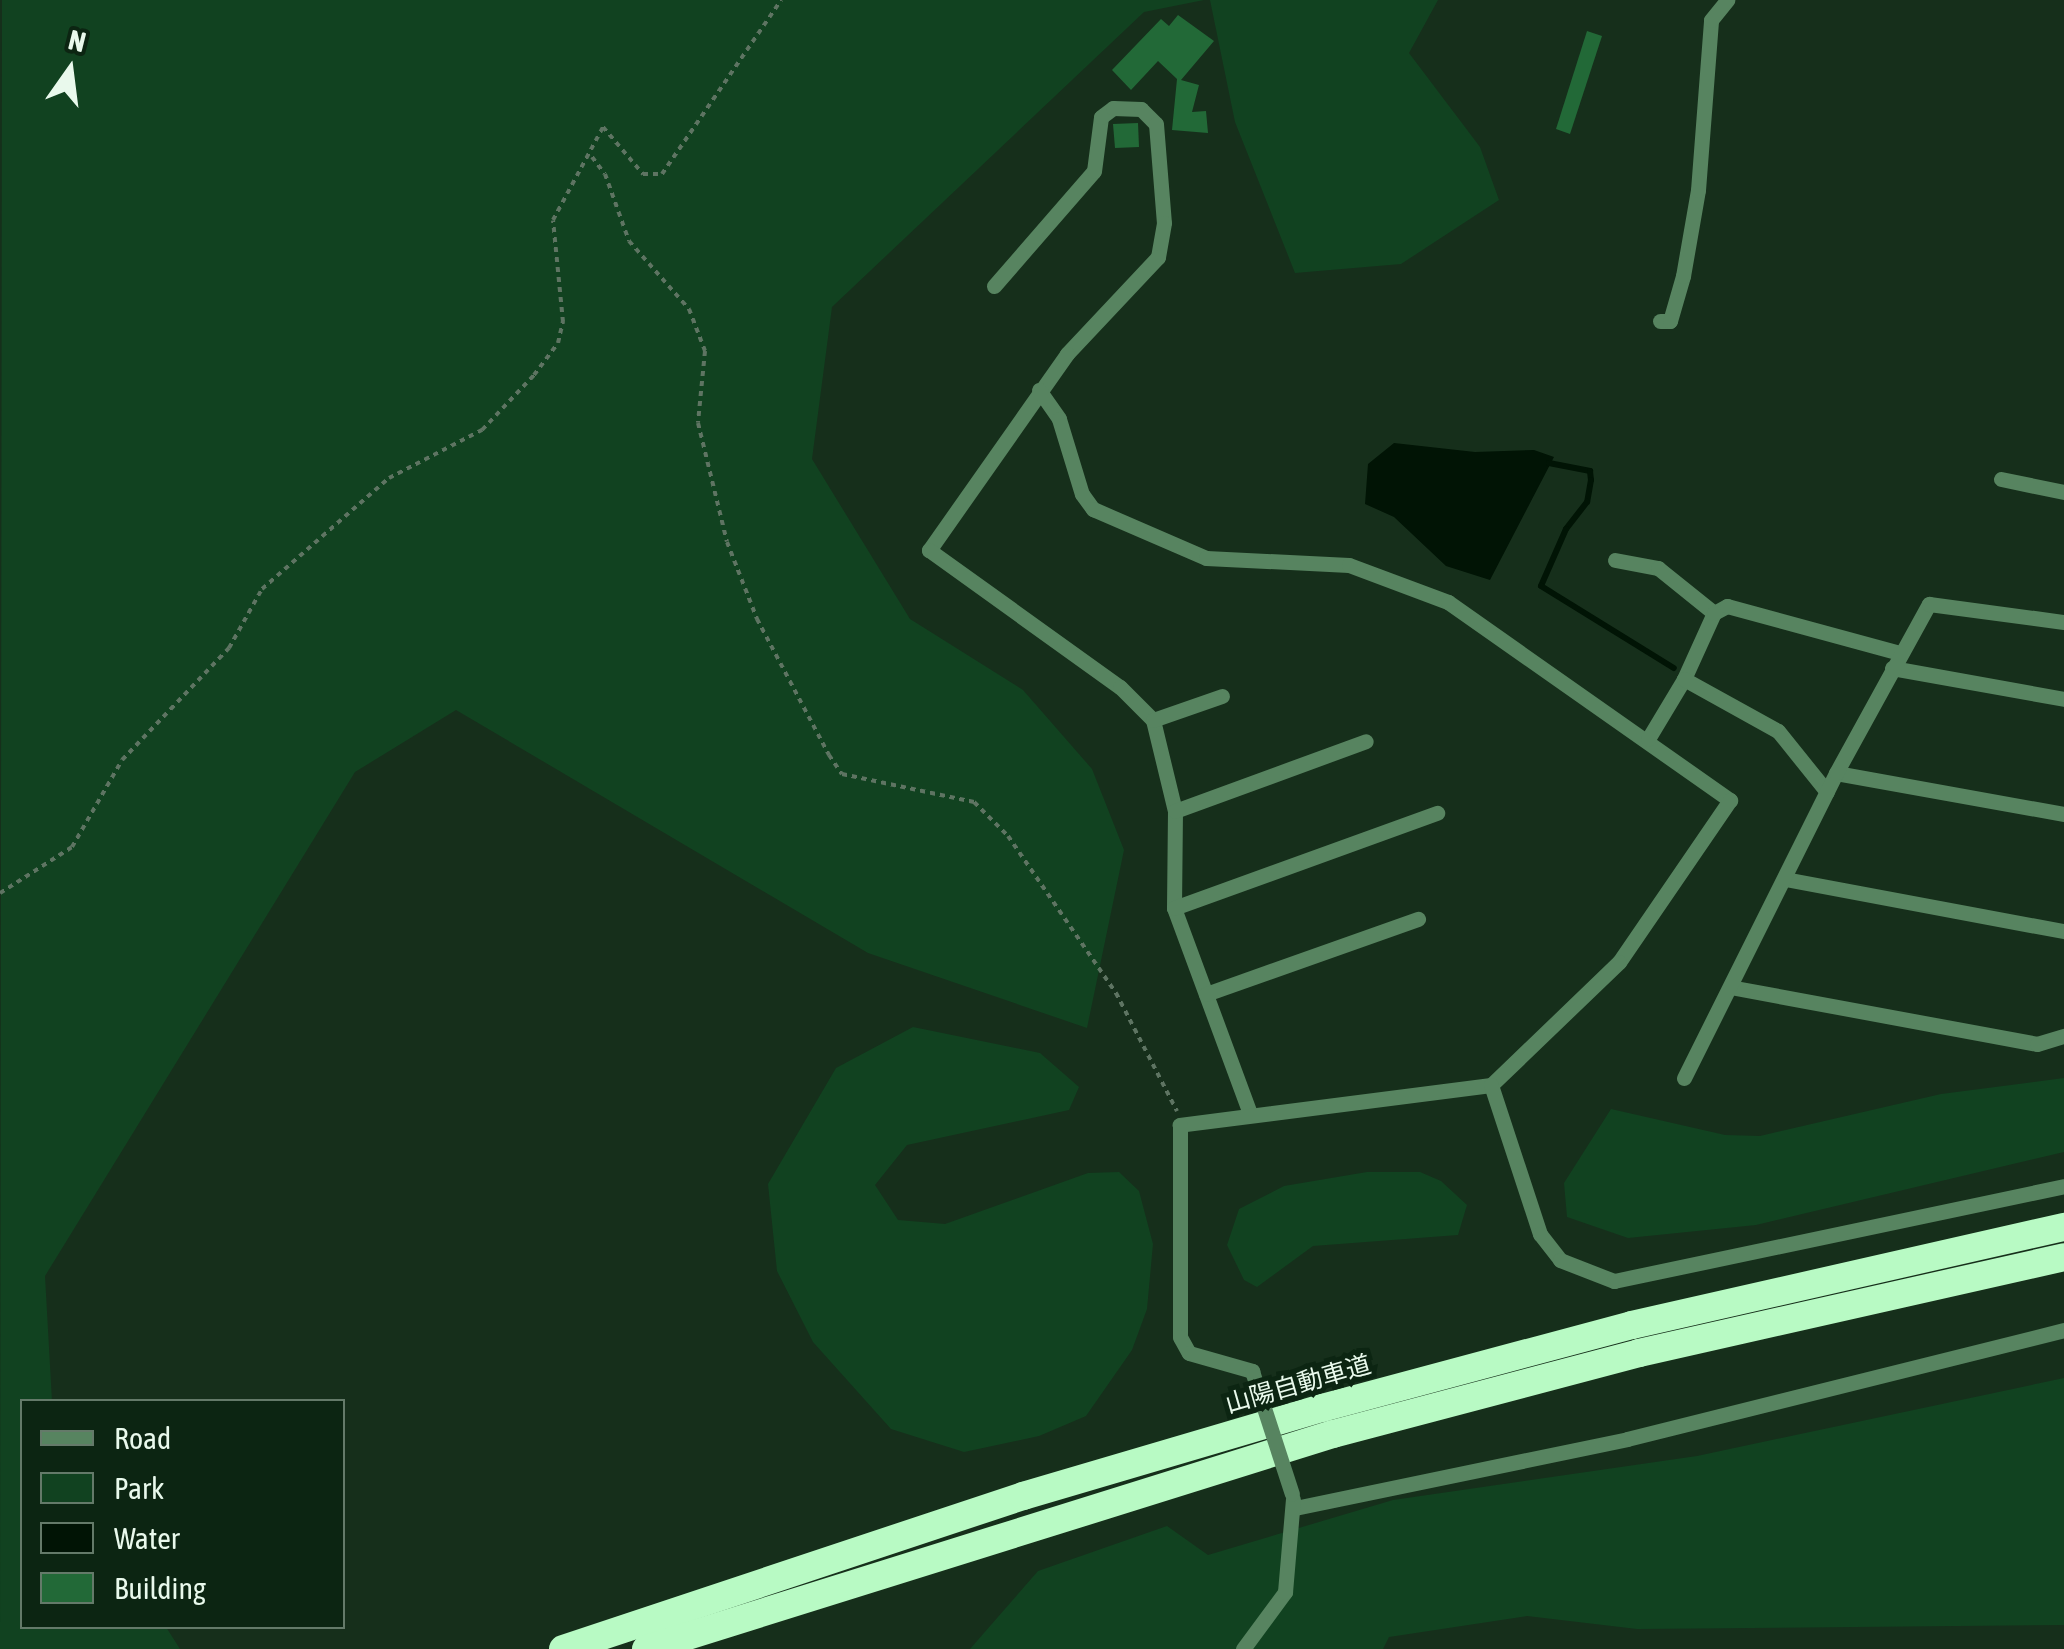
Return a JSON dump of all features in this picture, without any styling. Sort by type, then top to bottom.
[{"type":"highway","name":"山陽自動車道","points":[[563,1649],[1024,1496],[1322,1408],[1632,1324],[2064,1227]]},
{"type":"highway","points":[[648,1649],[1333,1434],[1639,1353],[2064,1256]]},
{"type":"street","points":[[1660,321],[1670,321],[1683,276],[1698,190],[1711,20],[1727,0]]},
{"type":"street","points":[[994,286],[1094,171],[1101,117],[1113,108],[1141,110],[1156,124],[1163,244],[1039,390],[929,550],[1120,687],[1153,720],[1176,812],[1174,908],[1250,1114]]},
{"type":"street","points":[[1039,390],[1059,419],[1082,494],[1093,510],[1206,558],[1349,565],[1448,602],[1730,800],[1619,962],[1492,1085],[1180,1126],[1180,1337],[1189,1353],[1252,1371],[1294,1501],[1286,1592],[1243,1649]]},
{"type":"street","points":[[2001,479],[2064,492]]},
{"type":"street","points":[[1614,560],[1658,568],[1714,612]]},
{"type":"street","points":[[1684,1078],[1836,773],[1930,604],[2064,622]]},
{"type":"street","points":[[1648,740],[1684,679],[1714,612],[1727,606],[1896,661],[2064,699]]},
{"type":"street","points":[[1684,679],[1778,731],[1827,792]]},
{"type":"street","points":[[1153,720],[1222,696]]},
{"type":"street","points":[[1176,812],[1366,741]]},
{"type":"street","points":[[1836,773],[2064,814]]},
{"type":"street","points":[[1174,908],[1437,813]]},
{"type":"street","points":[[1785,879],[2064,932]]},
{"type":"street","points":[[1206,994],[1418,920]]},
{"type":"street","points":[[1730,987],[2038,1044],[2064,1036]]},
{"type":"street","points":[[1492,1085],[1540,1234],[1560,1260],[1614,1280],[2064,1186]]},
{"type":"street","points":[[1294,1501],[1627,1439],[2064,1330]]},
{"type":"path","points":[[0,893],[72,847],[122,760],[228,648],[262,589],[389,478],[482,430],[534,375],[558,343],[562,322],[554,220],[568,185],[592,158],[604,127],[643,174],[662,174],[781,0]]},
{"type":"path","points":[[592,158],[604,174],[629,241],[690,309],[705,351],[698,424],[727,542],[756,619],[829,755],[842,774],[974,802],[1008,836],[1116,993],[1177,1106],[1180,1126]]},
{"type":"green space","points":[[2,0],[1204,0],[1144,12],[832,307],[812,459],[910,619],[1023,690],[1092,769],[1124,850],[1087,1028],[868,953],[456,710],[355,772],[45,1276],[52,1399],[20,1399],[20,1629],[167,1629],[180,1649],[0,1649]]},
{"type":"green space","points":[[1210,0],[1438,0],[1409,53],[1480,147],[1499,200],[1401,264],[1295,273],[1235,122]]},
{"type":"green space","points":[[913,1027],[1040,1053],[1079,1087],[1069,1110],[907,1145],[875,1185],[898,1220],[945,1224],[1088,1173],[1119,1172],[1139,1191],[1153,1244],[1147,1309],[1132,1350],[1086,1416],[1039,1436],[964,1452],[891,1429],[813,1342],[777,1271],[768,1184],[836,1068]]},
{"type":"green space","points":[[2064,1078],[2064,1152],[1756,1225],[1628,1238],[1567,1217],[1564,1183],[1611,1109],[1725,1135],[1760,1136],[1941,1094]]},
{"type":"green space","points":[[1367,1172],[1420,1172],[1441,1181],[1467,1205],[1458,1235],[1313,1246],[1257,1287],[1244,1280],[1227,1245],[1239,1209],[1284,1186]]},
{"type":"green space","points":[[2064,1378],[2064,1625],[1637,1629],[1527,1616],[1389,1637],[1383,1649],[970,1649],[1038,1571],[1167,1526],[1208,1555],[1393,1500],[1697,1456]]},
{"type":"water","points":[[1394,443],[1475,452],[1534,450],[1554,457],[1490,580],[1446,566],[1394,517],[1365,504],[1368,464]]},
{"type":"building","points":[[1178,15],[1214,41],[1181,80],[1199,85],[1192,112],[1206,111],[1208,133],[1172,130],[1177,79],[1158,61],[1131,90],[1112,70],[1161,19],[1169,26]]},
{"type":"building","points":[[1587,31],[1602,36],[1570,134],[1556,129]]},
{"type":"building","points":[[1138,123],[1139,147],[1115,148],[1113,124]]},
{"type":"waterway","points":[[1549,463],[1590,471],[1591,480],[1587,502],[1566,529],[1541,586],[1674,668]]}]
